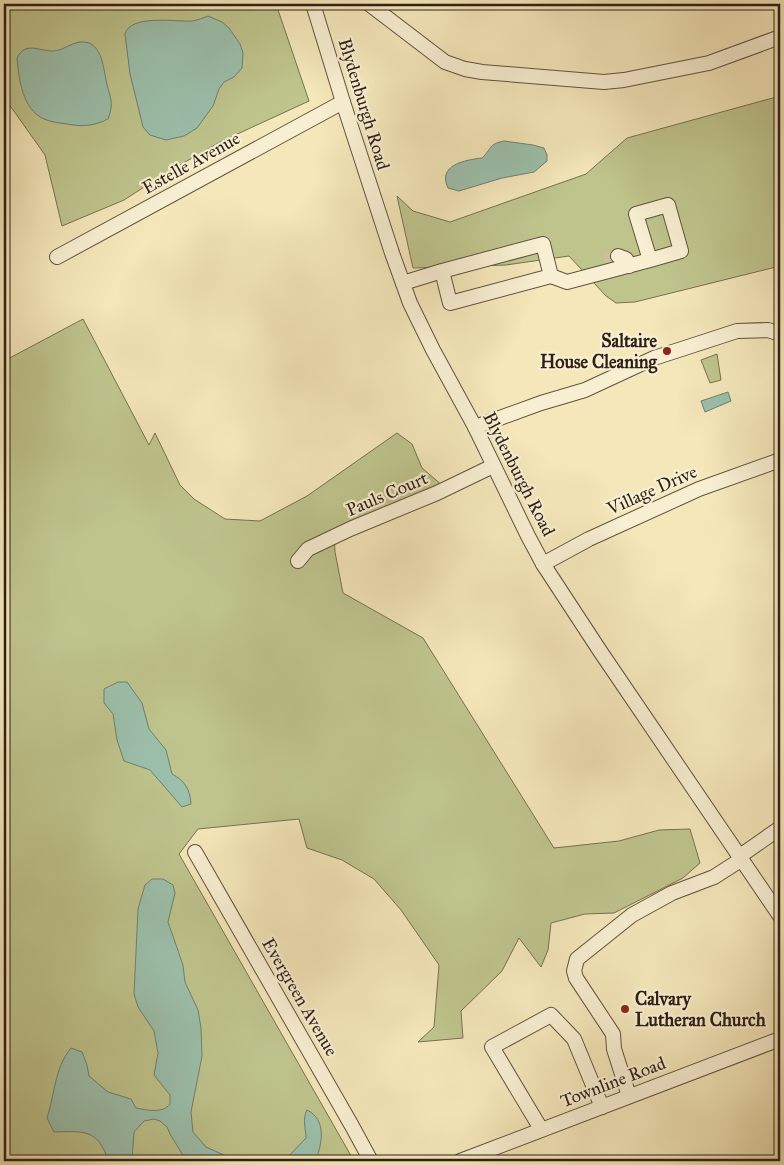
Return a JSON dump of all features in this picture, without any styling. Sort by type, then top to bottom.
[{"type":"street","name":"Blydenburgh Road","points":[[314,4],[343,102],[403,283],[410,303],[433,350],[475,427],[543,564],[600,652],[780,916]]},
{"type":"street","points":[[369,4],[445,62],[465,69],[501,74],[604,82],[624,80],[709,63],[780,38]]},
{"type":"street","name":"Estelle Avenue","points":[[57,257],[343,102]]},
{"type":"street","points":[[403,283],[442,270],[543,244],[552,276]]},
{"type":"street","points":[[618,256],[626,259],[629,266]]},
{"type":"street","points":[[442,270],[450,303],[552,276],[567,282],[650,260]]},
{"type":"street","points":[[599,274],[599,267],[604,261]]},
{"type":"street","points":[[475,427],[585,390],[654,358],[737,331],[768,330],[780,334]]},
{"type":"street","name":"Village Drive","points":[[543,564],[589,539],[699,489],[780,460]]},
{"type":"street","name":"Pauls Court","points":[[298,561],[308,549],[350,529],[437,493],[493,466]]},
{"type":"street","points":[[629,1096],[614,1050],[613,1034],[576,978],[574,971],[577,959],[632,915],[672,893],[714,877],[780,828]]},
{"type":"street","name":"Evergreen Avenue","points":[[195,852],[371,1161]]},
{"type":"street","points":[[541,1129],[492,1047],[551,1015],[574,1039],[602,1107]]},
{"type":"street","name":"Townline Road","points":[[460,1161],[780,1039]]},
{"type":"green space","points":[[18,4],[276,4],[309,101],[220,142],[124,200],[62,226],[45,155],[11,107],[4,103],[4,8]]},
{"type":"green space","points":[[780,96],[780,269],[776,267],[635,302],[616,303],[606,296],[569,256],[506,265],[413,268],[397,196],[413,211],[450,222],[586,174],[627,138]]},
{"type":"green space","points":[[83,319],[149,445],[155,433],[180,485],[194,499],[225,519],[260,521],[307,496],[397,433],[412,444],[422,468],[443,486],[334,532],[335,552],[343,593],[423,638],[554,848],[619,841],[659,830],[690,829],[700,863],[683,878],[614,913],[585,914],[551,923],[548,950],[541,967],[519,938],[502,971],[461,1011],[463,1038],[418,1042],[434,1027],[439,965],[401,910],[374,879],[342,860],[307,848],[299,819],[198,829],[179,854],[354,1161],[4,1161],[4,361]]},
{"type":"green space","points":[[717,354],[721,380],[710,383],[701,360]]},
{"type":"shaded area","points":[[208,16],[222,22],[229,28],[240,44],[243,53],[242,68],[234,77],[224,82],[219,89],[213,106],[197,128],[184,136],[166,140],[150,135],[143,127],[130,74],[125,34],[129,28],[144,21],[192,21]]},
{"type":"shaded area","points":[[80,42],[87,42],[92,45],[100,55],[111,99],[108,119],[83,126],[44,119],[26,101],[19,75],[17,58],[20,53],[28,48],[56,51]]},
{"type":"shaded area","points":[[504,141],[544,148],[547,161],[534,172],[502,178],[459,191],[448,188],[446,174],[449,169],[461,162],[482,158],[493,145]]},
{"type":"shaded area","points":[[728,392],[731,401],[705,412],[701,401]]},
{"type":"shaded area","points":[[118,682],[127,682],[142,703],[149,729],[166,750],[172,774],[186,786],[191,804],[182,807],[150,770],[124,761],[117,740],[113,714],[104,703],[104,689]]},
{"type":"shaded area","points":[[152,879],[163,879],[173,885],[175,893],[168,922],[183,965],[185,982],[198,1010],[201,1028],[202,1056],[191,1112],[193,1132],[206,1147],[233,1161],[184,1161],[184,1157],[167,1127],[154,1119],[144,1121],[134,1132],[132,1161],[108,1161],[100,1143],[95,1137],[81,1132],[54,1132],[47,1118],[61,1064],[71,1048],[82,1052],[89,1076],[108,1092],[131,1099],[136,1108],[159,1110],[170,1104],[170,1095],[154,1075],[158,1053],[154,1031],[138,1007],[134,994],[138,909],[145,885]]},
{"type":"shaded area","points":[[307,1110],[318,1120],[320,1126],[321,1139],[316,1160],[284,1161],[306,1138],[304,1120]]},
{"type":"tunnel","points":[[604,261],[618,256]]},
{"type":"place","name":"Saltaire House Cleaning","points":[[667,351]]},
{"type":"place","name":"Calvary Lutheran Church","points":[[625,1009]]}]
